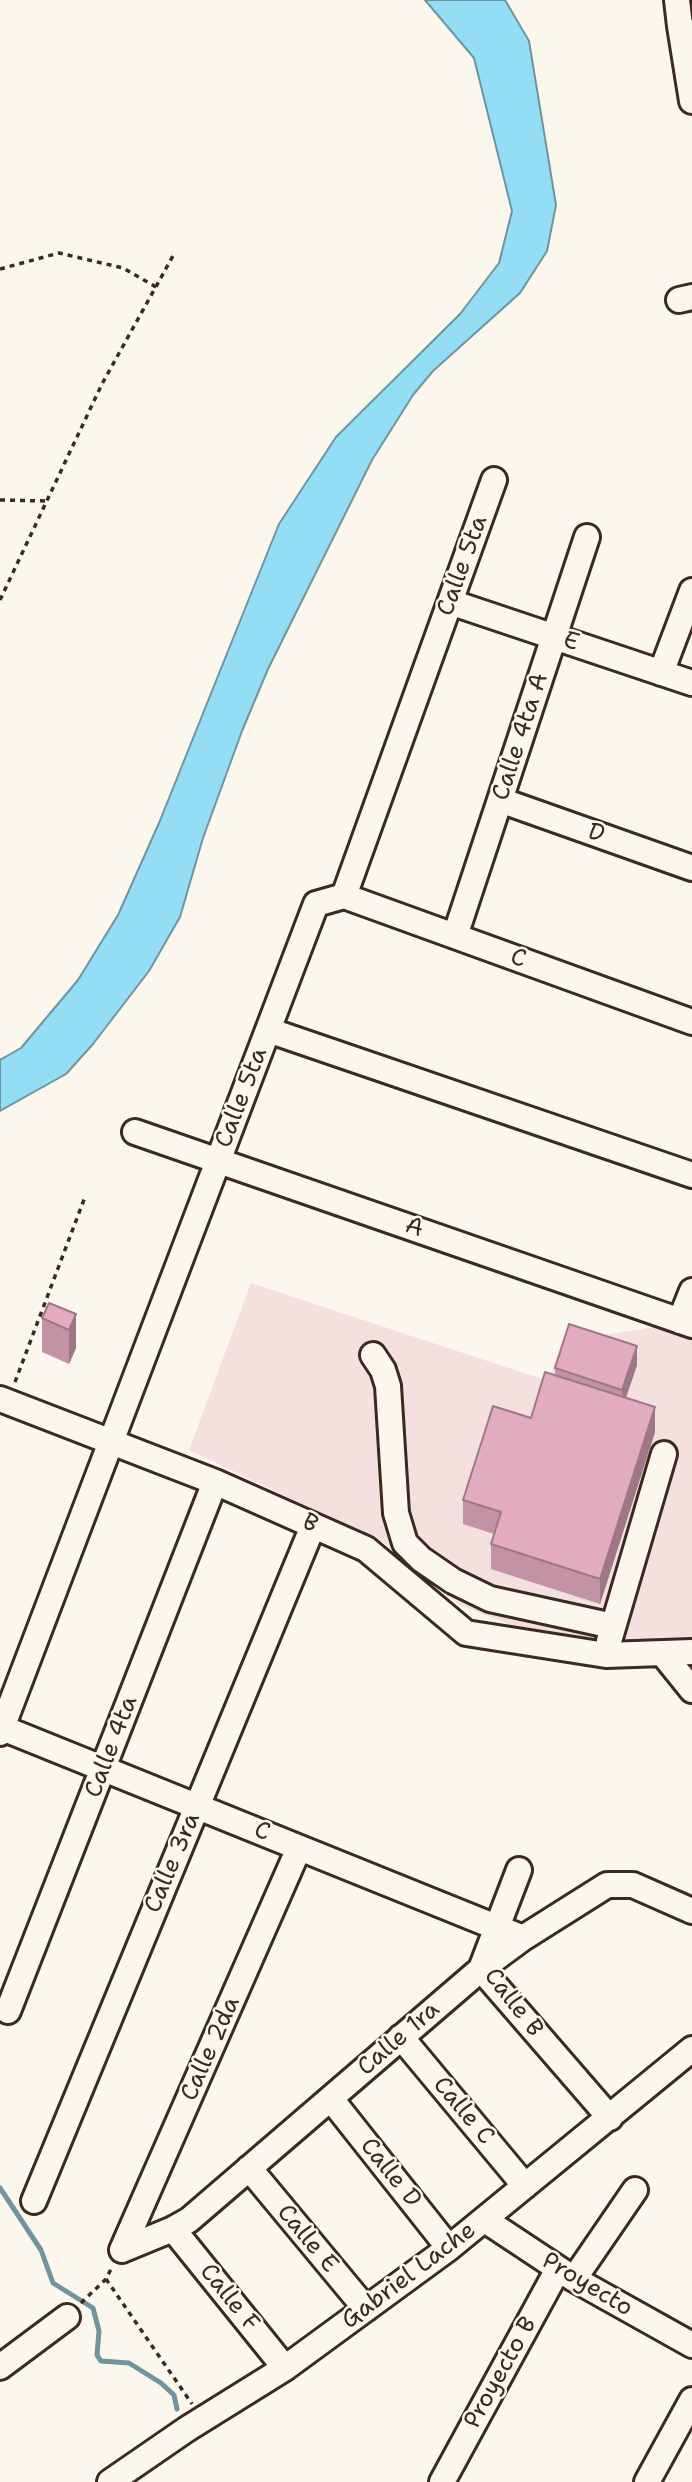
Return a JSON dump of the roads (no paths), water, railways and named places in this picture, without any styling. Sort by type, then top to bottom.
[{"type":"street","points":[[677,0],[686,30],[692,101]]},
{"type":"street","name":"Calle 5ta","points":[[1,1729],[316,904],[344,896],[494,480]]},
{"type":"street","name":"Calle 4ta A","points":[[455,936],[587,537]]},
{"type":"street","points":[[661,673],[692,591]]},
{"type":"street","name":"E","points":[[450,602],[692,683]]},
{"type":"street","name":"D","points":[[500,800],[692,868]]},
{"type":"street","name":"C","points":[[344,896],[692,1022]]},
{"type":"street","points":[[268,1030],[692,1175]]},
{"type":"street","name":"A","points":[[135,1132],[686,1323]]},
{"type":"street","points":[[686,1323],[692,1291]]},
{"type":"street","points":[[373,1355],[383,1370],[388,1386],[396,1513],[405,1543],[421,1559],[453,1581],[490,1599],[612,1626]]},
{"type":"street","name":"B","points":[[2,1408],[50,1417],[215,1482],[366,1549],[466,1633],[606,1656],[692,1651]]},
{"type":"street","points":[[606,1656],[612,1626],[664,1454]]},
{"type":"street","name":"Calle 4ta","points":[[8,2011],[215,1482]]},
{"type":"street","name":"Calle 3ra","points":[[34,2201],[313,1526]]},
{"type":"street","points":[[663,1654],[692,1690]]},
{"type":"street","name":"C","points":[[1,1729],[523,1938]]},
{"type":"street","name":"Calle 2da","points":[[122,2250],[299,1847]]},
{"type":"street","name":"Calle B","points":[[519,1870],[481,1969],[610,2118]]},
{"type":"street","name":"Calle 1ra","points":[[122,2250],[189,2220],[481,1969],[523,1938],[607,1885],[633,1885],[692,1911]]},
{"type":"street","name":"Calle C","points":[[401,2037],[525,2186]]},
{"type":"street","name":"Gabriel Lache","points":[[110,2482],[285,2368],[449,2248],[692,2049]]},
{"type":"street","name":"Calle D","points":[[331,2099],[449,2248]]},
{"type":"street","name":"Calle E","points":[[249,2168],[366,2309]]},
{"type":"street","name":"Proyecto B","points":[[443,2479],[566,2274],[635,2190]]},
{"type":"street","name":"Proyecto","points":[[485,2220],[566,2274],[692,2345]]},
{"type":"street","name":"Calle F","points":[[173,2229],[285,2368]]},
{"type":"street","points":[[0,2367],[66,2317]]},
{"type":"street","points":[[647,2482],[692,2400]]},
{"type":"water","points":[[425,0],[505,0],[529,41],[556,205],[547,251],[520,293],[433,371],[413,395],[372,460],[268,669],[203,838],[180,917],[149,971],[93,1044],[66,1074],[0,1111],[0,1060],[21,1048],[78,980],[118,915],[159,823],[279,524],[336,437],[460,314],[499,263],[512,211],[474,58]]},
{"type":"waterway","points":[[0,2188],[41,2250],[53,2283],[93,2308],[99,2331],[97,2355],[101,2361],[129,2363],[161,2383],[174,2395],[177,2409]]}]
